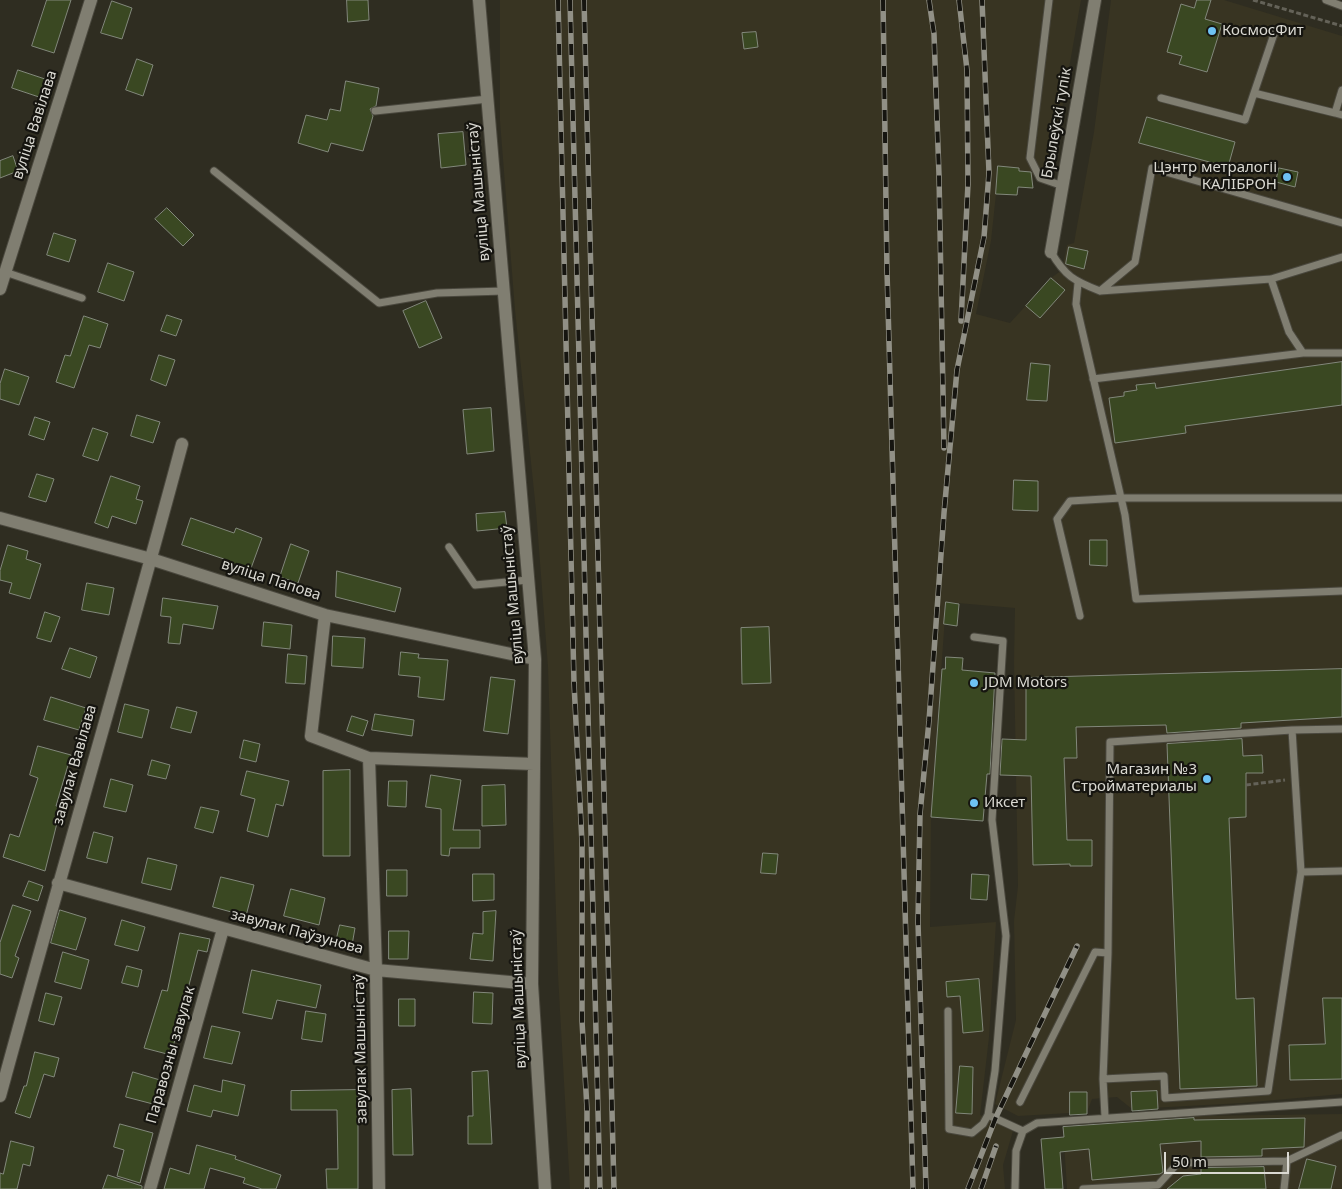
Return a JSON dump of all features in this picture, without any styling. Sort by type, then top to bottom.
[{"type":"street","name":"вуліца Вавілава","points":[[0,289],[91,0]]},
{"type":"street","name":"вуліца Машыністаў","points":[[479,0],[535,659],[532,984],[545,1189]]},
{"type":"street","name":"Брылеўскі тупік","points":[[1051,252],[1095,0]]},
{"type":"street","name":"завулак Вавілава","points":[[0,1096],[58,882],[151,560],[182,444]]},
{"type":"street","name":"вуліца Папова","points":[[0,518],[151,560],[325,615],[535,659]]},
{"type":"street","points":[[325,615],[311,736],[369,758],[534,764]]},
{"type":"street","name":"завулак Машыністаў","points":[[369,758],[376,970],[379,1189]]},
{"type":"street","name":"завулак Паўзунова","points":[[58,882],[376,970],[532,984]]},
{"type":"street","name":"Паравозны завулак","points":[[150,1189],[223,929]]},
{"type":"lane","points":[[1049,0],[1030,158],[1040,178],[1063,186]]},
{"type":"lane","points":[[1326,0],[1342,6]]},
{"type":"lane","points":[[1161,98],[1245,120],[1274,34]]},
{"type":"lane","points":[[1254,93],[1338,114],[1342,90]]},
{"type":"lane","points":[[375,111],[488,99]]},
{"type":"lane","points":[[1100,291],[1135,262],[1152,168],[1342,223]]},
{"type":"lane","points":[[214,171],[379,302],[437,293],[504,291]]},
{"type":"lane","points":[[1051,252],[1062,270],[1078,283],[1100,291],[1271,279],[1342,258]]},
{"type":"lane","points":[[5,272],[82,298]]},
{"type":"lane","points":[[1271,279],[1289,332],[1303,353]]},
{"type":"lane","points":[[1078,283],[1076,304],[1120,498],[1136,599],[1342,591]]},
{"type":"lane","points":[[1093,379],[1303,353],[1342,353]]},
{"type":"lane","points":[[1080,616],[1057,519],[1070,501],[1120,498],[1342,498]]},
{"type":"lane","points":[[449,547],[474,585],[528,580]]},
{"type":"lane","points":[[948,1011],[949,1130],[972,1133],[984,1124],[988,1115],[995,1071],[1006,936],[992,820],[1003,641],[974,637]]},
{"type":"lane","points":[[1105,1117],[1103,1079],[1108,952],[1110,742],[1292,730],[1342,729]]},
{"type":"lane","points":[[1103,1079],[1164,1076],[1165,1098],[1268,1091],[1301,872],[1292,730]]},
{"type":"lane","points":[[1301,872],[1342,871]]},
{"type":"lane","points":[[1020,1102],[1095,952],[1108,952]]},
{"type":"lane","points":[[1015,1189],[1016,1151],[1023,1131],[1037,1123],[1342,1102]]},
{"type":"lane","points":[[988,1115],[1023,1131]]},
{"type":"lane","points":[[1083,1189],[1158,1184],[1178,1163],[1287,1161],[1342,1135]]},
{"type":"lane","points":[[1284,1189],[1287,1161]]},
{"type":"path","points":[[1253,0],[1342,26]]},
{"type":"path","points":[[1246,784],[1296,779]]},
{"type":"shaded area","points":[[500,0],[1081,0],[1051,171],[1033,172],[1033,188],[1018,187],[1017,195],[996,194],[991,241],[976,314],[1010,323],[1051,278],[1062,270],[1067,245],[1074,243],[1094,132],[1111,0],[1224,0],[1342,36],[1342,1094],[1242,1103],[1132,1109],[1117,1097],[1092,1099],[1087,1112],[1018,1116],[995,1104],[1016,1020],[1014,921],[1018,886],[1014,662],[1015,608],[946,602],[931,817],[930,927],[996,922],[989,1037],[980,1115],[1013,1131],[1003,1165],[1005,1189],[570,1189],[558,975],[548,667],[536,510],[515,310],[500,121]]},
{"type":"shaded area","points":[[1342,1114],[1342,1189],[1067,1189],[1063,1126],[1194,1116]]},
{"type":"building","points":[[47,0],[71,0],[54,53],[32,46]]},
{"type":"building","points":[[347,0],[368,0],[369,20],[348,22]]},
{"type":"building","points":[[1197,0],[1211,0],[1205,19],[1222,24],[1207,72],[1179,64],[1182,56],[1167,52],[1181,4],[1194,8]]},
{"type":"building","points":[[112,1],[132,8],[122,39],[101,33]]},
{"type":"building","points":[[756,32],[758,47],[744,49],[742,33]]},
{"type":"building","points":[[137,59],[153,65],[143,96],[126,90]]},
{"type":"building","points":[[18,70],[48,80],[42,98],[12,88]]},
{"type":"building","points":[[346,81],[379,88],[376,106],[370,109],[373,116],[363,151],[331,143],[328,152],[298,143],[306,115],[327,120],[330,109],[340,111]]},
{"type":"building","points":[[1147,117],[1235,142],[1228,167],[1139,143]]},
{"type":"building","points":[[463,132],[466,165],[441,168],[438,134]]},
{"type":"building","points":[[13,156],[18,171],[0,178],[0,161]]},
{"type":"building","points":[[998,166],[1019,168],[1019,171],[1031,172],[1033,188],[1018,187],[1017,195],[996,194]]},
{"type":"building","points":[[1279,168],[1298,172],[1295,187],[1276,182]]},
{"type":"building","points":[[167,208],[194,235],[183,246],[155,219]]},
{"type":"building","points":[[54,233],[76,240],[69,262],[47,255]]},
{"type":"building","points":[[1069,247],[1088,251],[1084,269],[1066,264]]},
{"type":"building","points":[[108,263],[134,272],[124,301],[98,292]]},
{"type":"building","points":[[1051,278],[1065,290],[1040,318],[1026,306]]},
{"type":"building","points":[[426,301],[442,338],[419,348],[403,311]]},
{"type":"building","points":[[167,315],[182,320],[176,336],[161,331]]},
{"type":"building","points":[[84,316],[108,324],[100,348],[89,345],[74,388],[56,382],[65,355],[70,356]]},
{"type":"building","points":[[159,355],[175,360],[166,386],[151,380]]},
{"type":"building","points":[[1342,362],[1342,405],[1185,426],[1186,433],[1115,443],[1109,398],[1124,396],[1124,392],[1137,390],[1136,385],[1155,383],[1156,388]]},
{"type":"building","points":[[1031,363],[1050,365],[1047,401],[1027,400]]},
{"type":"building","points":[[5,369],[29,377],[19,405],[0,399],[0,384]]},
{"type":"building","points":[[491,408],[494,451],[467,454],[463,410]]},
{"type":"building","points":[[137,415],[160,422],[153,443],[131,436]]},
{"type":"building","points":[[35,417],[50,422],[44,440],[29,435]]},
{"type":"building","points":[[93,428],[108,433],[98,461],[83,456]]},
{"type":"building","points":[[37,474],[54,479],[46,502],[29,497]]},
{"type":"building","points":[[111,476],[140,486],[136,499],[143,501],[136,524],[112,516],[108,528],[95,523]]},
{"type":"building","points":[[1014,480],[1038,481],[1038,511],[1013,510]]},
{"type":"building","points":[[505,512],[507,528],[477,531],[476,514]]},
{"type":"building","points":[[191,518],[234,533],[236,528],[262,538],[250,571],[224,561],[224,559],[182,545]]},
{"type":"building","points":[[1090,540],[1107,540],[1107,566],[1090,565]]},
{"type":"building","points":[[291,544],[309,551],[298,583],[280,577]]},
{"type":"building","points":[[8,545],[28,551],[26,559],[41,564],[30,599],[9,593],[12,583],[0,580],[0,571]]},
{"type":"building","points":[[337,571],[401,588],[395,612],[336,597]]},
{"type":"building","points":[[87,583],[114,588],[109,615],[82,610]]},
{"type":"building","points":[[163,598],[218,606],[213,629],[183,624],[180,644],[168,643],[171,617],[161,616]]},
{"type":"building","points":[[946,602],[959,604],[957,626],[944,624]]},
{"type":"building","points":[[45,612],[60,617],[51,642],[37,638]]},
{"type":"building","points":[[264,622],[292,625],[290,649],[262,646]]},
{"type":"building","points":[[769,627],[771,683],[742,684],[741,628]]},
{"type":"building","points":[[333,636],[365,638],[363,668],[332,666]]},
{"type":"building","points":[[70,648],[97,657],[90,678],[62,669]]},
{"type":"building","points":[[401,652],[419,654],[418,658],[448,660],[444,700],[418,697],[420,677],[399,675]]},
{"type":"building","points":[[288,654],[307,656],[305,684],[286,683]]},
{"type":"building","points":[[946,657],[963,658],[962,670],[995,673],[990,774],[987,774],[983,821],[931,817],[942,669],[945,669]]},
{"type":"building","points":[[1342,669],[1342,717],[1241,723],[1241,728],[1167,733],[1166,725],[1076,727],[1077,758],[1064,758],[1067,840],[1092,840],[1092,866],[1070,866],[1070,864],[1033,865],[1031,776],[1000,775],[1002,739],[1026,740],[1026,678]]},
{"type":"building","points":[[491,677],[515,680],[508,734],[484,731]]},
{"type":"building","points":[[51,697],[86,708],[79,730],[44,720]]},
{"type":"building","points":[[125,704],[149,710],[142,738],[118,732]]},
{"type":"building","points":[[177,707],[197,712],[191,733],[171,728]]},
{"type":"building","points":[[375,714],[414,720],[412,736],[372,730]]},
{"type":"building","points":[[352,716],[368,721],[363,736],[347,731]]},
{"type":"building","points":[[1242,739],[1243,756],[1262,755],[1263,773],[1246,773],[1246,817],[1229,818],[1236,999],[1254,998],[1257,1086],[1180,1089],[1167,744]]},
{"type":"building","points":[[244,740],[260,744],[256,762],[240,758]]},
{"type":"building","points":[[38,746],[71,755],[56,806],[61,807],[45,871],[3,857],[10,834],[19,837],[38,778],[30,775]]},
{"type":"building","points":[[152,760],[170,765],[166,779],[148,775]]},
{"type":"building","points":[[350,770],[350,856],[323,856],[323,771]]},
{"type":"building","points":[[247,771],[289,781],[283,806],[276,804],[268,837],[247,831],[255,799],[241,795]]},
{"type":"building","points":[[431,775],[461,780],[453,830],[480,830],[480,848],[450,848],[449,856],[441,855],[441,809],[426,807]]},
{"type":"building","points":[[111,779],[133,785],[126,812],[104,807]]},
{"type":"building","points":[[389,781],[407,781],[406,807],[388,806]]},
{"type":"building","points":[[505,785],[506,825],[482,826],[482,786]]},
{"type":"building","points":[[201,807],[219,811],[213,833],[195,828]]},
{"type":"building","points":[[94,832],[113,837],[107,863],[87,858]]},
{"type":"building","points":[[763,853],[778,854],[776,874],[761,873]]},
{"type":"building","points":[[148,858],[177,865],[171,890],[142,883]]},
{"type":"building","points":[[387,870],[407,870],[407,896],[387,896]]},
{"type":"building","points":[[473,874],[494,874],[494,900],[473,901]]},
{"type":"building","points":[[972,874],[989,875],[987,900],[971,899]]},
{"type":"building","points":[[221,877],[254,885],[246,916],[213,907]]},
{"type":"building","points":[[29,881],[43,886],[38,901],[23,896]]},
{"type":"building","points":[[291,889],[325,898],[319,925],[284,916]]},
{"type":"building","points":[[13,905],[31,911],[15,956],[19,958],[12,978],[0,974],[0,943]]},
{"type":"building","points":[[60,910],[86,918],[76,950],[51,943]]},
{"type":"building","points":[[496,911],[493,961],[470,959],[473,933],[483,934],[483,912]]},
{"type":"building","points":[[122,920],[145,927],[138,951],[115,945]]},
{"type":"building","points":[[340,925],[355,928],[352,945],[336,942]]},
{"type":"building","points":[[389,931],[409,931],[408,959],[389,959]]},
{"type":"building","points":[[180,933],[210,939],[207,952],[198,950],[171,1055],[144,1048],[162,990],[167,991]]},
{"type":"building","points":[[63,952],[89,960],[81,989],[55,982]]},
{"type":"building","points":[[127,966],[142,970],[138,987],[122,983]]},
{"type":"building","points":[[252,970],[321,985],[316,1008],[277,1000],[272,1019],[243,1013]]},
{"type":"building","points":[[979,979],[983,1031],[963,1033],[960,996],[947,997],[946,982]]},
{"type":"building","points":[[474,992],[493,993],[492,1024],[473,1023]]},
{"type":"building","points":[[46,993],[62,997],[54,1025],[39,1021]]},
{"type":"building","points":[[1323,998],[1342,998],[1342,1079],[1290,1080],[1289,1045],[1325,1044]]},
{"type":"building","points":[[399,999],[415,999],[415,1026],[399,1026]]},
{"type":"building","points":[[306,1011],[326,1014],[322,1042],[302,1039]]},
{"type":"building","points":[[212,1026],[240,1032],[232,1064],[204,1058]]},
{"type":"building","points":[[35,1052],[59,1058],[54,1077],[44,1074],[30,1118],[15,1113],[24,1086],[26,1086]]},
{"type":"building","points":[[960,1066],[973,1067],[972,1114],[956,1113]]},
{"type":"building","points":[[488,1071],[492,1144],[468,1144],[468,1116],[473,1116],[472,1072]]},
{"type":"building","points":[[133,1072],[160,1080],[153,1104],[126,1097]]},
{"type":"building","points":[[223,1080],[245,1085],[238,1116],[213,1110],[211,1117],[187,1111],[194,1085],[221,1092]]},
{"type":"building","points":[[411,1089],[413,1155],[393,1155],[392,1090]]},
{"type":"building","points":[[358,1090],[358,1189],[327,1189],[326,1169],[338,1169],[337,1110],[291,1110],[291,1091]]},
{"type":"building","points":[[1157,1091],[1158,1109],[1132,1111],[1131,1092]]},
{"type":"building","points":[[1070,1092],[1087,1092],[1087,1114],[1070,1115]]},
{"type":"building","points":[[1194,1118],[1194,1120],[1305,1118],[1304,1147],[1262,1149],[1262,1156],[1201,1157],[1201,1141],[1160,1144],[1163,1172],[1160,1174],[1092,1180],[1089,1149],[1060,1152],[1063,1189],[1045,1189],[1041,1139],[1064,1137],[1063,1127]]},
{"type":"building","points":[[120,1124],[153,1133],[140,1183],[117,1176],[124,1150],[114,1147]]},
{"type":"building","points":[[11,1141],[34,1147],[30,1166],[23,1164],[17,1189],[0,1189],[0,1173],[3,1174]]},
{"type":"building","points":[[197,1145],[236,1156],[235,1159],[281,1175],[276,1189],[262,1189],[243,1183],[245,1178],[210,1168],[204,1189],[164,1189],[170,1168],[189,1174]]},
{"type":"building","points":[[1307,1159],[1336,1166],[1331,1189],[1299,1189]]},
{"type":"building","points":[[1264,1167],[1266,1189],[1167,1189],[1183,1176],[1201,1174],[1201,1168]]},
{"type":"building","points":[[108,1175],[142,1186],[142,1189],[103,1189]]},
{"type":"railway","points":[[558,0],[574,683],[582,843],[582,1021],[587,1109],[587,1189]]},
{"type":"railway","points":[[570,0],[600,1189]]},
{"type":"railway","points":[[584,0],[614,1189]]},
{"type":"railway","points":[[883,0],[887,271],[913,1189]]},
{"type":"railway","points":[[929,0],[934,34],[939,175],[944,448]]},
{"type":"railway","points":[[959,0],[967,70],[968,184],[961,321]]},
{"type":"railway","points":[[926,1189],[918,922],[920,814],[957,370],[984,237],[989,173],[982,0]]},
{"type":"railway","points":[[968,1189],[996,1117],[1077,946]]},
{"type":"railway","points":[[981,1189],[996,1146]]},
{"type":"place","name":"КосмосФит","points":[[1212,31]]},
{"type":"place","name":"Цэнтр метралогіі КАЛIБРОН","points":[[1287,177]]},
{"type":"place","name":"JDM Motors","points":[[974,683]]},
{"type":"place","name":"Магазин №3 Стройматериалы","points":[[1207,779]]},
{"type":"place","name":"Иксет","points":[[974,803]]}]
